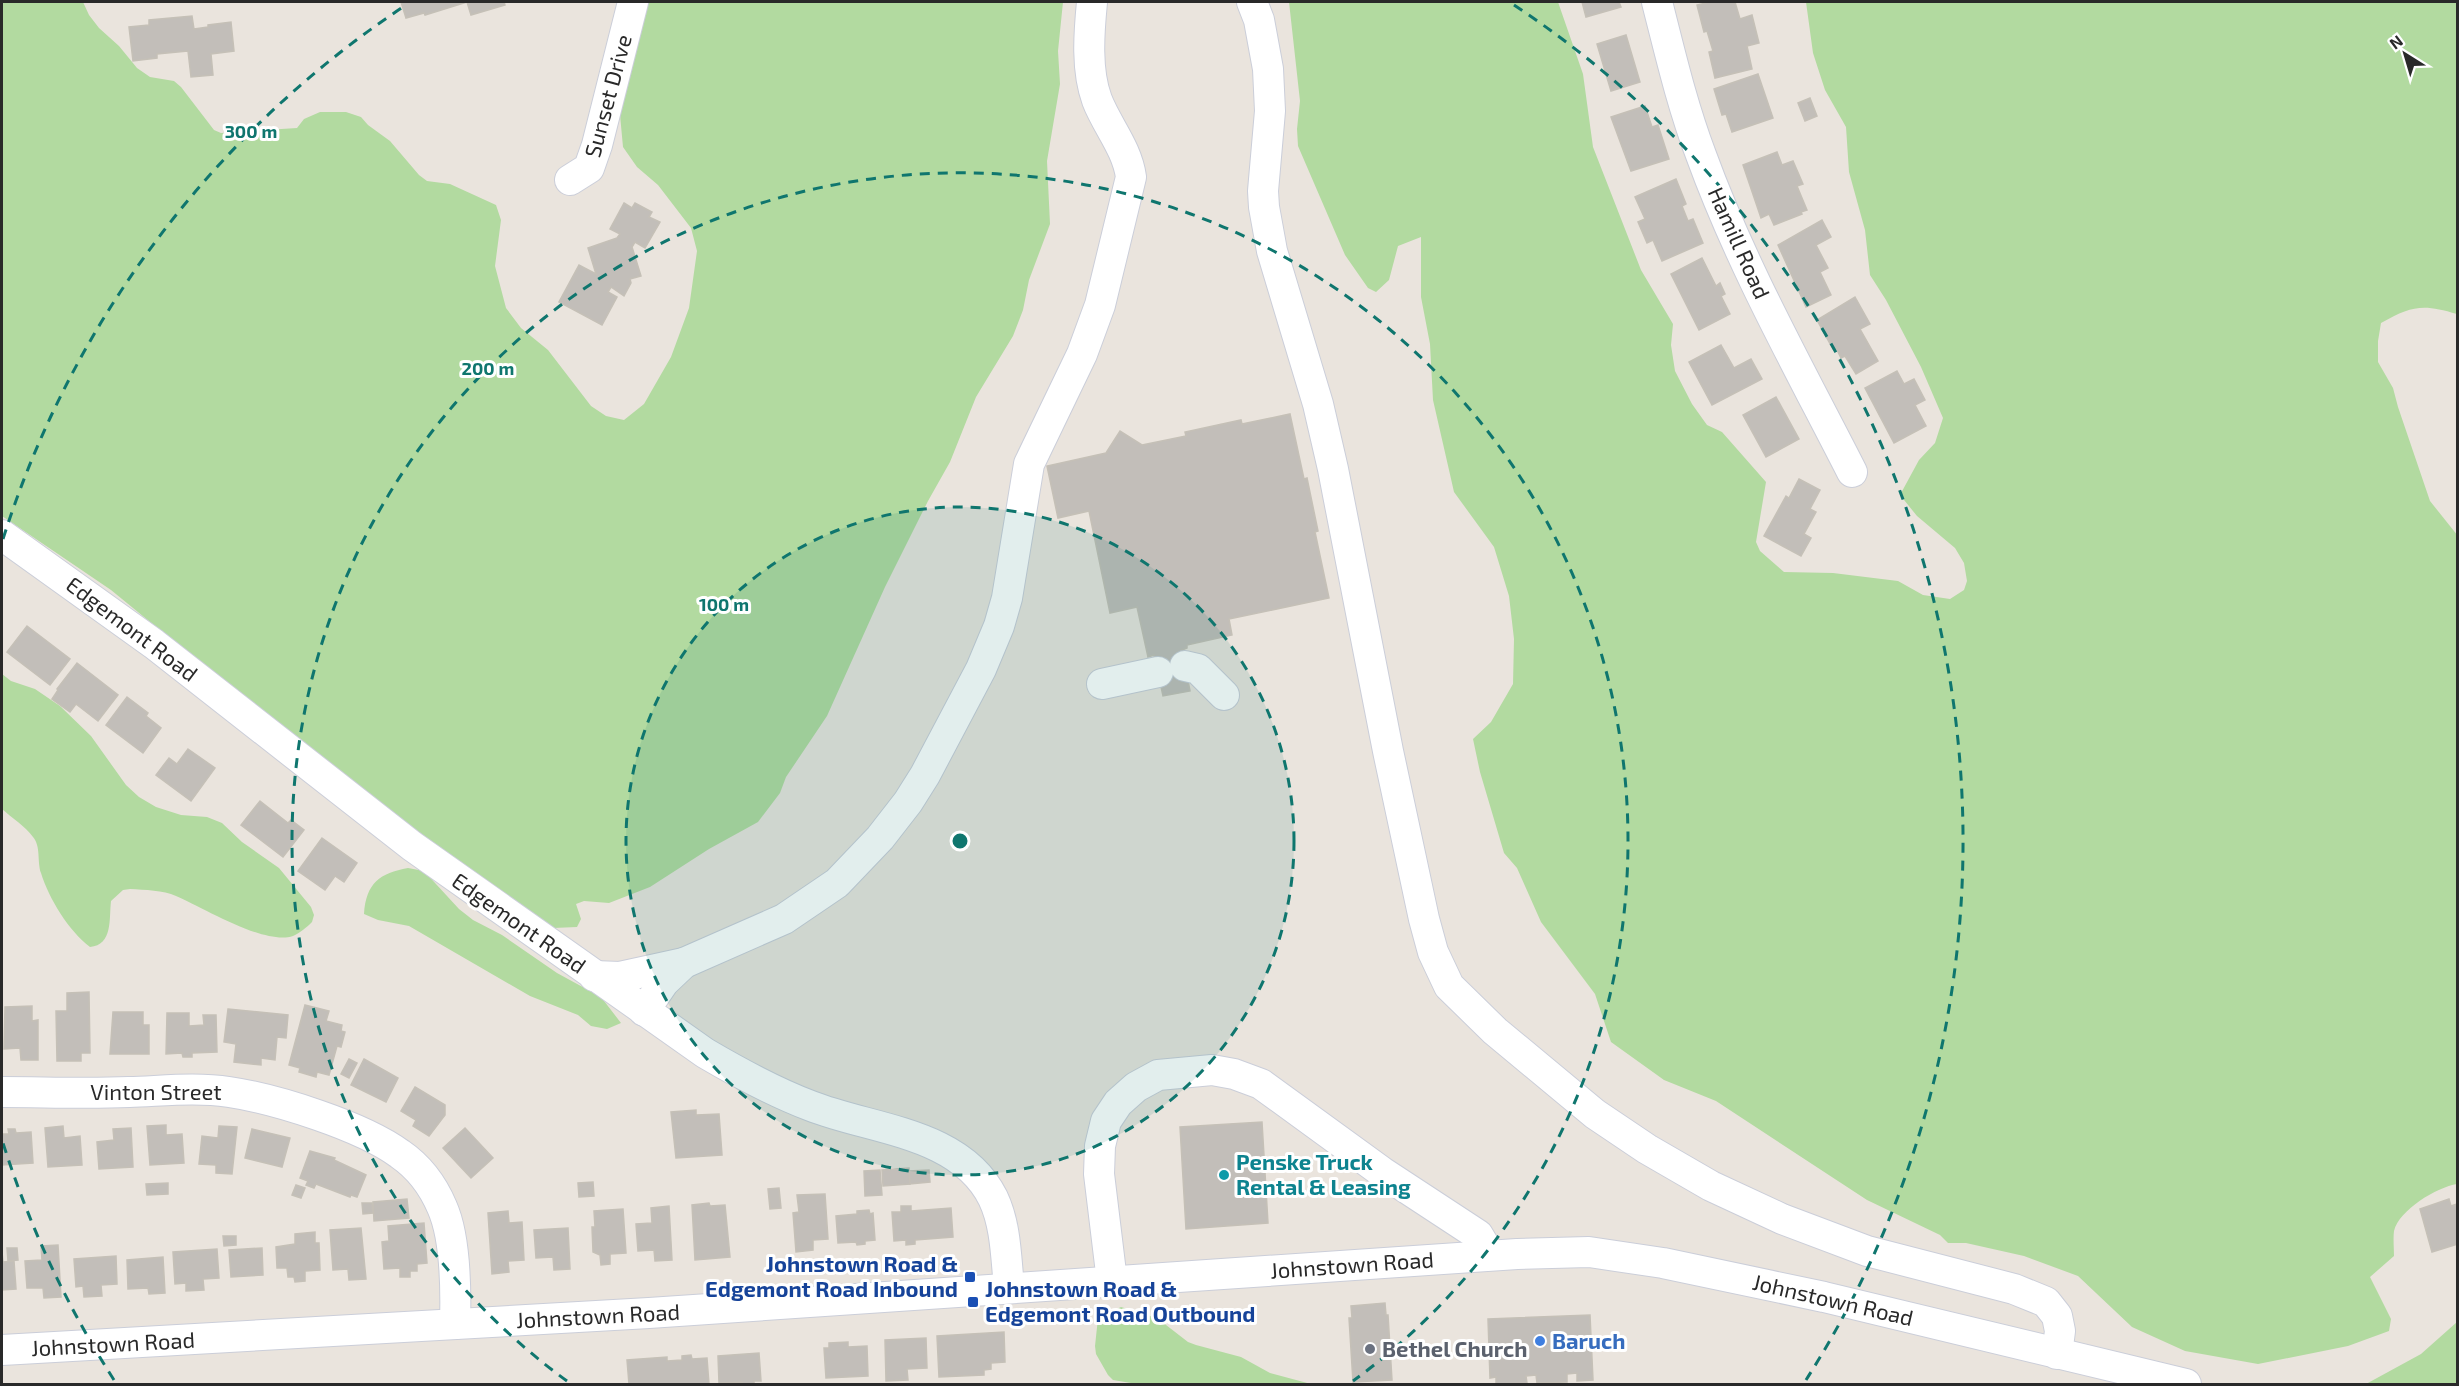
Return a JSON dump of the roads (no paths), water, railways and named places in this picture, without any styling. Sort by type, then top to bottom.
[{"type":"street","name":"Sunset Drive","points":[[570,180],[589,168],[597,145],[633,2]]},
{"type":"street","points":[[594,976],[620,977],[684,963],[784,919],[837,883],[880,838],[908,802],[951,729],[981,669],[999,626],[1007,598],[1029,464],[1082,354],[1100,305],[1131,177],[1130,166],[1123,150],[1096,98],[1089,50],[1092,2]]},
{"type":"street","points":[[1252,2],[1259,20],[1268,69],[1270,111],[1263,190],[1272,251],[1318,404],[1424,919],[1433,952],[1449,986],[1495,1031],[1580,1102],[1647,1149],[1711,1186],[1791,1222],[1866,1251],[2014,1288],[2046,1302],[2057,1316],[2060,1331],[2057,1354]]},
{"type":"street","name":"Hamill Road","points":[[1657,2],[1686,109],[1722,209],[1768,309],[1852,472]]},
{"type":"street","name":"Edgemont Road","points":[[2,535],[170,657],[412,846],[705,1053],[774,1090],[852,1121],[933,1144],[955,1156],[982,1182],[993,1198],[1004,1240],[1009,1287]]},
{"type":"street","points":[[1102,684],[1171,669],[1198,669],[1224,696]]},
{"type":"street","points":[[644,1011],[664,982],[684,963]]},
{"type":"street","points":[[1112,1281],[1099,1174],[1100,1146],[1107,1121],[1124,1098],[1136,1087],[1158,1075],[1212,1070],[1234,1074],[1261,1084],[1382,1172],[1478,1235],[1490,1255]]},
{"type":"street","name":"Vinton Street","points":[[2,1092],[128,1092],[190,1089],[229,1092],[274,1101],[373,1138],[400,1153],[418,1169],[443,1209],[450,1230],[455,1324]]},
{"type":"street","name":"Johnstown Road","points":[[2,1350],[661,1312],[1557,1252],[1612,1254],[1812,1294],[2186,1384]]},
{"type":"place","name":"Penske Truck Rental & Leasing","points":[[1224,1175]]},
{"type":"place","name":"Johnstown Road & Edgemont Road Inbound","points":[[970,1277]]},
{"type":"place","name":"Johnstown Road & Edgemont Road Outbound","points":[[973,1302]]},
{"type":"place","name":"Baruch","points":[[1540,1341]]},
{"type":"place","name":"Bethel Church","points":[[1370,1349]]}]
